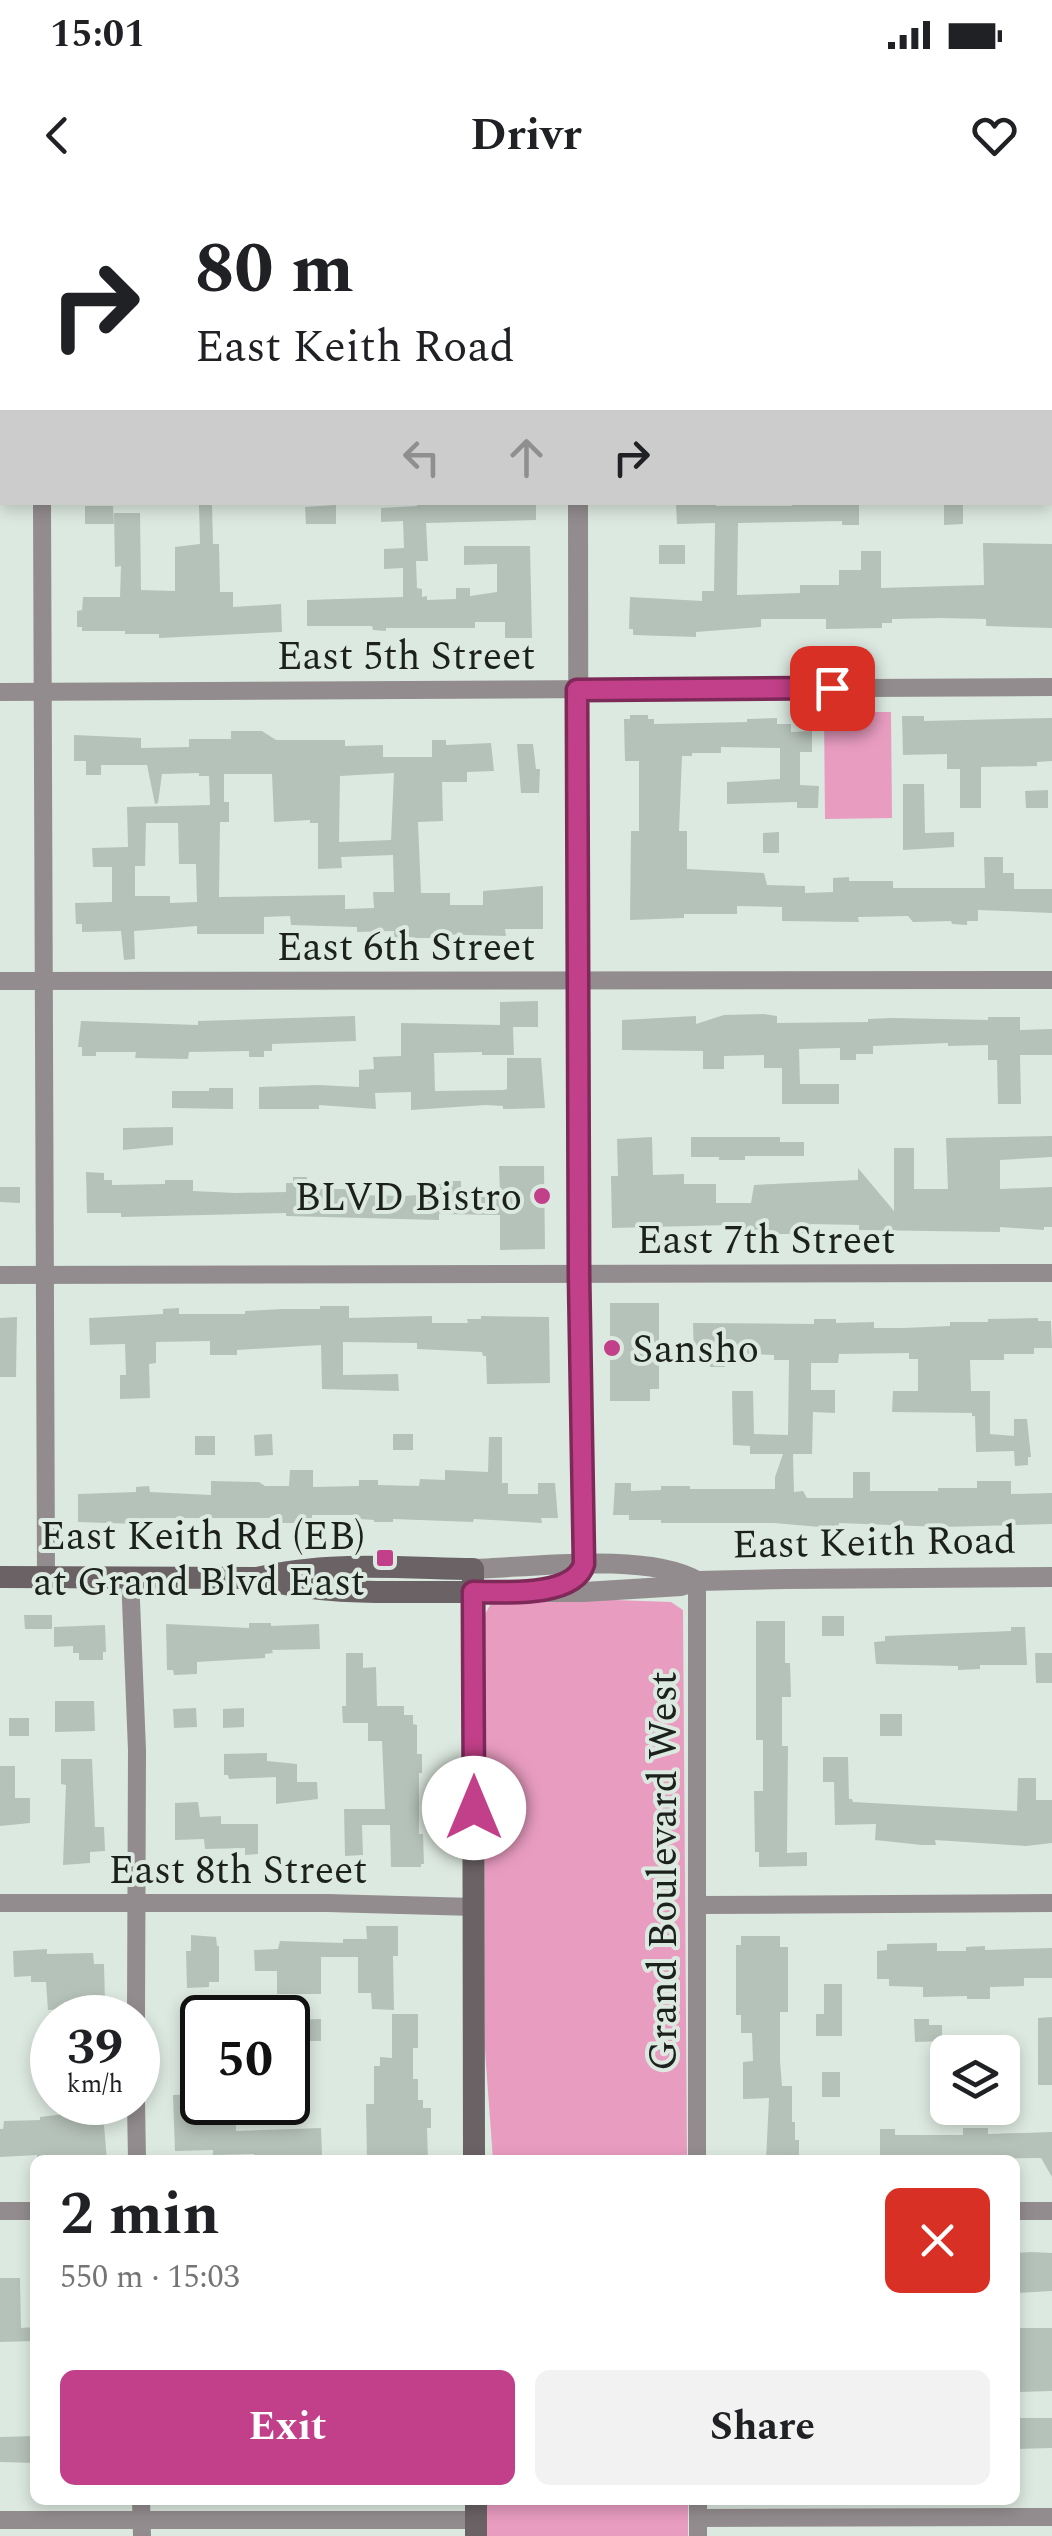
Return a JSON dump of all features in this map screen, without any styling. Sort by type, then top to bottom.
[{"type":"main road","name":"East Keith Road","points":[[0,1577],[257,1578],[291,1587],[326,1590],[473,1580]]},
{"type":"main road","points":[[473,1580],[474,2155]]},
{"type":"street","points":[[42,505],[46,1577]]},
{"type":"street","points":[[530,1592],[576,1577],[584,1564],[577,982],[578,505]]},
{"type":"street","name":"East 5th Street","points":[[0,692],[1052,687]]},
{"type":"street","name":"East 6th Street","points":[[0,981],[1052,980]]},
{"type":"street","name":"East 7th Street","points":[[0,1275],[1052,1273]]},
{"type":"street","points":[[584,1564],[598,1580],[624,1590]]},
{"type":"street","name":"East Keith Road","points":[[473,1580],[584,1564],[666,1568],[697,1581]]},
{"type":"street","points":[[130,1576],[137,1750],[136,1995]]},
{"type":"street","name":"East Keith Road","points":[[473,1580],[530,1592],[624,1590],[681,1586],[697,1581],[1052,1577]]},
{"type":"street","name":"Grand Boulevard West","points":[[697,1581],[697,2155]]},
{"type":"street","name":"East 8th Street","points":[[0,1903],[476,1906]]},
{"type":"street","points":[[699,1905],[1052,1903]]},
{"type":"street","points":[[136,2125],[136,2155]]},
{"type":"street","points":[[1020,2210],[1052,2211]]},
{"type":"street","points":[[0,2211],[30,2211]]},
{"type":"street","points":[[698,2518],[1052,2517]]},
{"type":"street","points":[[0,2520],[142,2528],[476,2518]]},
{"type":"shaded area","points":[[824,712],[891,712],[892,818],[825,819]]},
{"type":"shaded area","points":[[493,1600],[671,1602],[683,1610],[687,2155],[493,2155],[485,2050],[484,1616]]},
{"type":"shaded area","points":[[486,2505],[688,2505],[688,2536],[486,2536]]},
{"type":"building","points":[[199,505],[212,505],[213,544],[219,544],[220,592],[233,592],[233,607],[281,604],[282,632],[159,638],[159,634],[82,631],[82,627],[77,627],[77,611],[82,610],[83,597],[120,597],[121,566],[115,567],[114,513],[140,513],[141,590],[175,591],[175,547],[200,544]]},
{"type":"building","points":[[336,505],[336,524],[306,524],[305,507]]},
{"type":"building","points":[[536,505],[536,520],[426,523],[428,561],[416,561],[417,588],[422,589],[422,597],[456,599],[456,588],[470,588],[470,596],[497,592],[497,564],[464,565],[464,546],[530,546],[532,638],[505,638],[505,622],[475,622],[475,628],[386,631],[373,630],[372,626],[307,626],[307,600],[403,597],[403,568],[384,569],[384,549],[404,548],[403,521],[381,522],[381,508]]},
{"type":"building","points":[[676,505],[859,505],[859,525],[842,525],[842,521],[738,523],[737,595],[800,593],[800,585],[839,585],[839,570],[861,570],[861,551],[881,551],[881,588],[984,585],[983,543],[1052,544],[1052,628],[986,626],[986,619],[939,618],[892,619],[892,623],[882,623],[882,628],[826,629],[826,619],[761,619],[761,627],[696,632],[696,637],[633,635],[633,629],[629,629],[630,597],[702,601],[702,591],[714,591],[715,523],[677,524]]},
{"type":"building","points":[[944,505],[963,505],[963,524],[944,525]]},
{"type":"building","points":[[85,506],[113,506],[114,524],[85,524]]},
{"type":"building","points":[[659,545],[685,545],[685,564],[659,564]]},
{"type":"building","points":[[630,715],[648,715],[654,724],[777,718],[777,724],[791,724],[791,732],[812,731],[812,752],[800,752],[800,785],[819,786],[818,808],[797,808],[797,802],[727,804],[727,782],[780,779],[780,748],[721,747],[721,753],[682,756],[679,831],[687,831],[687,869],[764,873],[767,885],[805,886],[805,893],[833,892],[833,878],[849,877],[849,881],[893,881],[893,888],[985,888],[984,857],[1003,857],[1003,873],[1014,873],[1014,889],[1052,889],[1052,913],[978,910],[978,921],[967,921],[967,925],[951,921],[913,922],[908,916],[858,917],[859,922],[782,921],[782,907],[737,906],[737,914],[630,920],[631,831],[639,831],[639,761],[625,761],[624,719],[630,719]]},
{"type":"building","points":[[902,716],[924,716],[924,721],[1052,718],[1052,761],[1037,762],[1037,766],[981,767],[981,808],[960,808],[960,769],[947,769],[947,754],[903,755]]},
{"type":"building","points":[[231,731],[262,731],[276,740],[345,740],[345,746],[383,745],[383,757],[432,757],[432,740],[446,740],[446,745],[491,743],[494,771],[467,772],[467,782],[442,782],[443,821],[418,822],[421,893],[450,893],[450,905],[483,905],[483,891],[543,886],[543,929],[505,929],[506,936],[431,934],[431,938],[394,938],[394,931],[357,932],[357,927],[291,925],[290,916],[264,917],[264,934],[197,934],[197,926],[134,931],[135,959],[124,960],[121,931],[82,932],[82,924],[76,924],[75,903],[112,902],[112,867],[93,867],[92,848],[128,847],[127,807],[210,805],[209,776],[162,774],[155,804],[147,765],[101,765],[101,775],[86,775],[86,761],[74,761],[74,735],[141,738],[141,748],[189,747],[189,739],[231,739]],"holes":[[[394,773],[391,840],[339,842],[340,776]],[[224,774],[272,774],[274,822],[318,823],[318,869],[342,868],[341,857],[393,855],[394,892],[373,892],[374,908],[345,909],[345,895],[219,897],[220,822],[229,822],[229,802],[224,802]],[[146,823],[178,823],[179,864],[196,864],[197,902],[170,903],[170,896],[135,896],[135,866],[145,866]]]},
{"type":"building","points":[[517,744],[533,744],[536,769],[540,769],[539,793],[521,793]]},
{"type":"building","points":[[903,784],[924,784],[925,833],[954,832],[954,847],[903,850]]},
{"type":"building","points":[[1048,790],[1048,808],[1026,808],[1025,791]]},
{"type":"building","points":[[779,832],[779,853],[763,853],[763,833]]},
{"type":"building","points":[[538,1001],[538,1027],[513,1027],[514,1055],[434,1053],[435,1091],[507,1089],[507,1058],[541,1058],[545,1108],[503,1109],[486,1105],[411,1110],[411,1092],[375,1093],[376,1109],[319,1105],[319,1109],[259,1109],[259,1087],[359,1087],[359,1070],[374,1069],[373,1057],[401,1056],[401,1023],[500,1025],[500,1002]]},
{"type":"building","points":[[724,1015],[777,1016],[777,1023],[1020,1017],[1020,1030],[1052,1029],[1052,1055],[1020,1055],[1021,1104],[998,1104],[997,1060],[988,1060],[988,1045],[873,1046],[873,1054],[856,1054],[856,1060],[840,1060],[840,1048],[799,1049],[800,1084],[839,1084],[839,1104],[782,1104],[782,1068],[764,1068],[764,1055],[724,1056],[724,1069],[703,1069],[703,1051],[622,1050],[622,1020],[696,1016],[696,1024]]},
{"type":"building","points":[[355,1016],[356,1041],[272,1044],[272,1051],[264,1051],[264,1057],[249,1057],[249,1051],[189,1052],[188,1059],[135,1058],[136,1052],[82,1056],[82,1047],[78,1047],[81,1021],[198,1025],[198,1021]]},
{"type":"building","points":[[233,1088],[233,1109],[172,1108],[172,1091]]},
{"type":"building","points":[[173,1127],[173,1145],[123,1150],[123,1128]]},
{"type":"building","points":[[1052,1136],[1052,1157],[1000,1160],[1000,1189],[1052,1187],[1052,1227],[1044,1230],[859,1230],[859,1225],[811,1224],[811,1230],[804,1230],[804,1234],[763,1234],[763,1230],[730,1229],[730,1225],[612,1228],[611,1176],[618,1176],[617,1139],[652,1137],[653,1175],[684,1174],[684,1184],[716,1184],[716,1203],[751,1203],[754,1185],[858,1180],[858,1168],[894,1211],[894,1148],[914,1148],[914,1189],[948,1189],[946,1138]]},
{"type":"building","points":[[691,1137],[780,1137],[780,1142],[804,1142],[804,1156],[745,1156],[745,1160],[691,1157]]},
{"type":"building","points":[[499,1166],[544,1166],[545,1249],[500,1250],[500,1215],[439,1214],[439,1220],[286,1213],[121,1217],[121,1213],[87,1213],[86,1172],[104,1173],[104,1180],[112,1180],[112,1185],[193,1180],[193,1191],[235,1193],[286,1192],[286,1183],[293,1183],[293,1177],[307,1177],[307,1189],[355,1189],[358,1195],[404,1196],[418,1195],[418,1184],[446,1181],[461,1181],[461,1188],[467,1191],[500,1192]]},
{"type":"building","points":[[0,1187],[20,1187],[20,1203],[0,1202]]},
{"type":"building","points":[[610,1303],[659,1303],[659,1389],[650,1389],[650,1401],[610,1401]]},
{"type":"building","points":[[349,1306],[349,1318],[432,1316],[432,1323],[468,1323],[467,1319],[481,1316],[549,1317],[550,1383],[487,1384],[486,1356],[482,1352],[417,1349],[417,1343],[343,1342],[343,1375],[398,1374],[399,1391],[322,1389],[321,1345],[210,1355],[210,1341],[156,1342],[156,1363],[149,1364],[150,1398],[120,1399],[120,1375],[126,1375],[125,1344],[90,1345],[89,1318],[163,1314],[163,1309],[179,1308],[179,1314],[245,1314]]},
{"type":"building","points":[[17,1317],[16,1377],[0,1377],[0,1318]]},
{"type":"building","points":[[1038,1318],[1051,1321],[1052,1348],[1034,1348],[1034,1354],[1004,1354],[1004,1360],[970,1360],[971,1391],[990,1391],[990,1434],[1014,1436],[1014,1419],[1027,1419],[1031,1457],[1028,1465],[1015,1466],[1014,1451],[976,1452],[972,1413],[892,1412],[893,1391],[918,1391],[918,1359],[909,1359],[909,1353],[839,1354],[838,1363],[811,1363],[811,1390],[835,1390],[835,1413],[813,1412],[812,1454],[793,1454],[794,1492],[803,1491],[807,1498],[853,1498],[853,1472],[870,1472],[870,1491],[938,1491],[977,1488],[977,1481],[1011,1481],[1011,1494],[1052,1493],[1052,1524],[942,1527],[839,1523],[839,1527],[820,1527],[661,1523],[613,1515],[615,1483],[631,1483],[631,1491],[661,1490],[661,1486],[775,1489],[783,1454],[750,1454],[750,1446],[733,1445],[732,1391],[753,1391],[754,1434],[788,1435],[789,1360],[774,1360],[774,1355],[729,1353],[725,1354],[725,1367],[710,1367],[710,1355],[694,1355],[693,1323],[814,1324],[814,1319],[836,1319],[836,1323],[874,1322],[874,1328],[904,1328]]},
{"type":"building","points":[[272,1434],[273,1455],[255,1456],[254,1435]]},
{"type":"building","points":[[393,1434],[413,1434],[413,1450],[393,1450]]},
{"type":"building","points":[[195,1436],[215,1436],[215,1455],[195,1455]]},
{"type":"building","points":[[489,1437],[502,1437],[502,1483],[508,1483],[508,1494],[538,1494],[538,1483],[555,1483],[558,1518],[541,1518],[542,1523],[474,1519],[374,1522],[359,1519],[359,1515],[312,1515],[312,1523],[277,1523],[277,1518],[152,1518],[138,1524],[78,1522],[78,1494],[136,1492],[136,1487],[149,1486],[150,1492],[211,1495],[211,1481],[289,1486],[290,1470],[313,1470],[313,1487],[359,1486],[359,1480],[378,1480],[378,1485],[419,1486],[420,1479],[445,1480],[445,1470],[488,1472]]},
{"type":"building","points":[[24,1615],[52,1615],[52,1629],[25,1629]]},
{"type":"building","points":[[822,1616],[844,1616],[844,1636],[822,1636]]},
{"type":"building","points":[[756,1621],[785,1621],[785,1663],[790,1663],[791,1697],[782,1697],[782,1746],[788,1746],[787,1853],[807,1852],[807,1866],[759,1867],[759,1852],[755,1852],[754,1791],[763,1791],[763,1740],[756,1740]]},
{"type":"building","points":[[249,1623],[319,1624],[320,1649],[272,1650],[265,1658],[197,1662],[197,1674],[174,1675],[173,1670],[167,1670],[166,1624],[249,1628]]},
{"type":"building","points":[[105,1625],[103,1660],[79,1660],[73,1646],[54,1647],[54,1627]]},
{"type":"building","points":[[1011,1627],[1025,1627],[1027,1665],[980,1665],[980,1669],[958,1670],[958,1666],[876,1664],[874,1642],[885,1641],[885,1636],[1011,1631]]},
{"type":"building","points":[[346,1653],[363,1653],[363,1668],[376,1667],[377,1706],[404,1706],[404,1715],[413,1715],[413,1724],[417,1725],[417,1754],[422,1754],[421,1867],[391,1867],[390,1825],[362,1825],[363,1855],[345,1856],[344,1809],[385,1809],[382,1741],[368,1741],[368,1723],[343,1723]]},
{"type":"building","points":[[1035,1653],[1052,1653],[1052,1683],[1036,1683]]},
{"type":"building","points":[[55,1701],[94,1701],[95,1731],[55,1732]]},
{"type":"building","points":[[196,1708],[197,1727],[174,1728],[173,1709]]},
{"type":"building","points":[[244,1708],[244,1727],[223,1728],[223,1709]]},
{"type":"building","points":[[880,1714],[902,1714],[902,1736],[880,1736]]},
{"type":"building","points":[[9,1718],[29,1718],[29,1736],[9,1736]]},
{"type":"building","points":[[267,1753],[267,1761],[297,1764],[297,1782],[317,1782],[318,1799],[276,1804],[276,1777],[229,1779],[224,1775],[224,1754]]},
{"type":"building","points":[[823,1757],[848,1757],[849,1799],[853,1802],[1017,1811],[1018,1778],[1036,1778],[1036,1800],[1052,1800],[1052,1843],[1026,1846],[935,1840],[936,1845],[922,1845],[875,1840],[876,1824],[835,1825],[834,1782],[823,1782]]},
{"type":"building","points":[[61,1759],[92,1759],[95,1827],[104,1827],[105,1851],[90,1852],[90,1863],[63,1865],[66,1785],[61,1784]]},
{"type":"building","points":[[0,1766],[15,1766],[15,1798],[30,1798],[30,1823],[0,1826]]},
{"type":"building","points":[[198,1802],[200,1817],[221,1816],[221,1824],[258,1824],[258,1854],[245,1855],[245,1848],[205,1849],[204,1839],[175,1840],[175,1803]]},
{"type":"building","points":[[366,1926],[398,1926],[398,1956],[393,1956],[394,2010],[372,2009],[371,1993],[358,1993],[358,1957],[321,1957],[321,1994],[277,1994],[277,1971],[255,1971],[254,1950],[278,1949],[280,1941],[343,1943],[343,1939],[367,1939]]},
{"type":"building","points":[[191,1935],[216,1937],[219,1982],[209,1982],[209,1987],[187,1988],[186,1951],[191,1951]]},
{"type":"building","points":[[741,1936],[780,1936],[780,1947],[788,1947],[788,2012],[780,2012],[780,2061],[782,2086],[792,2086],[792,2122],[795,2140],[799,2140],[799,2155],[766,2155],[769,2098],[743,2099],[743,2062],[753,2061],[752,2033],[741,2033],[741,2015],[736,2015],[736,1945],[741,1945]]},
{"type":"building","points":[[937,1943],[937,1951],[966,1951],[966,1947],[985,1946],[985,1950],[1052,1948],[1052,1978],[1024,1978],[1024,1986],[990,1987],[990,1999],[923,1997],[923,1987],[889,1986],[889,1979],[877,1979],[877,1951],[887,1950],[887,1944]]},
{"type":"building","points":[[13,1951],[93,1953],[94,1964],[104,1964],[105,1995],[47,1995],[46,1982],[31,1982],[31,1976],[14,1977]]},
{"type":"building","points":[[824,1984],[842,1984],[842,2036],[816,2036],[816,2014],[824,2014]]},
{"type":"building","points":[[392,2014],[418,2014],[413,2079],[418,2079],[418,2100],[423,2100],[423,2108],[431,2108],[428,2155],[367,2155],[366,2104],[374,2104],[374,2066],[380,2066],[380,2057],[392,2058]]},
{"type":"building","points":[[1052,2017],[1052,2085],[1038,2085],[1038,2018]]},
{"type":"building","points":[[310,2019],[321,2019],[321,2041],[310,2041]]},
{"type":"building","points":[[914,2019],[929,2019],[929,2025],[942,2025],[942,2035],[930,2035],[930,2041],[915,2042]]},
{"type":"building","points":[[822,2072],[840,2072],[840,2097],[822,2097]]},
{"type":"building","points":[[173,2095],[180,2095],[180,2125],[236,2125],[236,2131],[321,2128],[322,2155],[175,2151]]},
{"type":"building","points":[[4,2121],[104,2125],[107,2155],[0,2157],[0,2129]]},
{"type":"building","points":[[963,2128],[988,2128],[988,2134],[1052,2132],[1052,2177],[1041,2158],[1020,2158],[1020,2155],[880,2155],[880,2129],[895,2129],[895,2135],[963,2135]]},
{"type":"building","points":[[1020,2253],[1052,2253],[1052,2291],[1020,2293]]},
{"type":"building","points":[[0,2278],[20,2278],[21,2328],[30,2327],[30,2341],[0,2342]]},
{"type":"building","points":[[1020,2328],[1052,2328],[1052,2391],[1020,2392]]},
{"type":"building","points":[[1020,2418],[1052,2418],[1052,2448],[1020,2449]]},
{"type":"building","points":[[30,2436],[30,2463],[0,2462],[0,2437]]},
{"type":"place","name":"BLVD Bistro","points":[[542,1196]]},
{"type":"place","name":"Sansho","points":[[612,1348]]},
{"type":"place","name":"East Keith Rd (EB) at Grand Blvd East","points":[[385,1558]]},
{"type":"route","points":[[474,1808],[473,1592],[530,1592],[552,1587],[576,1577],[584,1564],[577,690],[832,688]]}]
